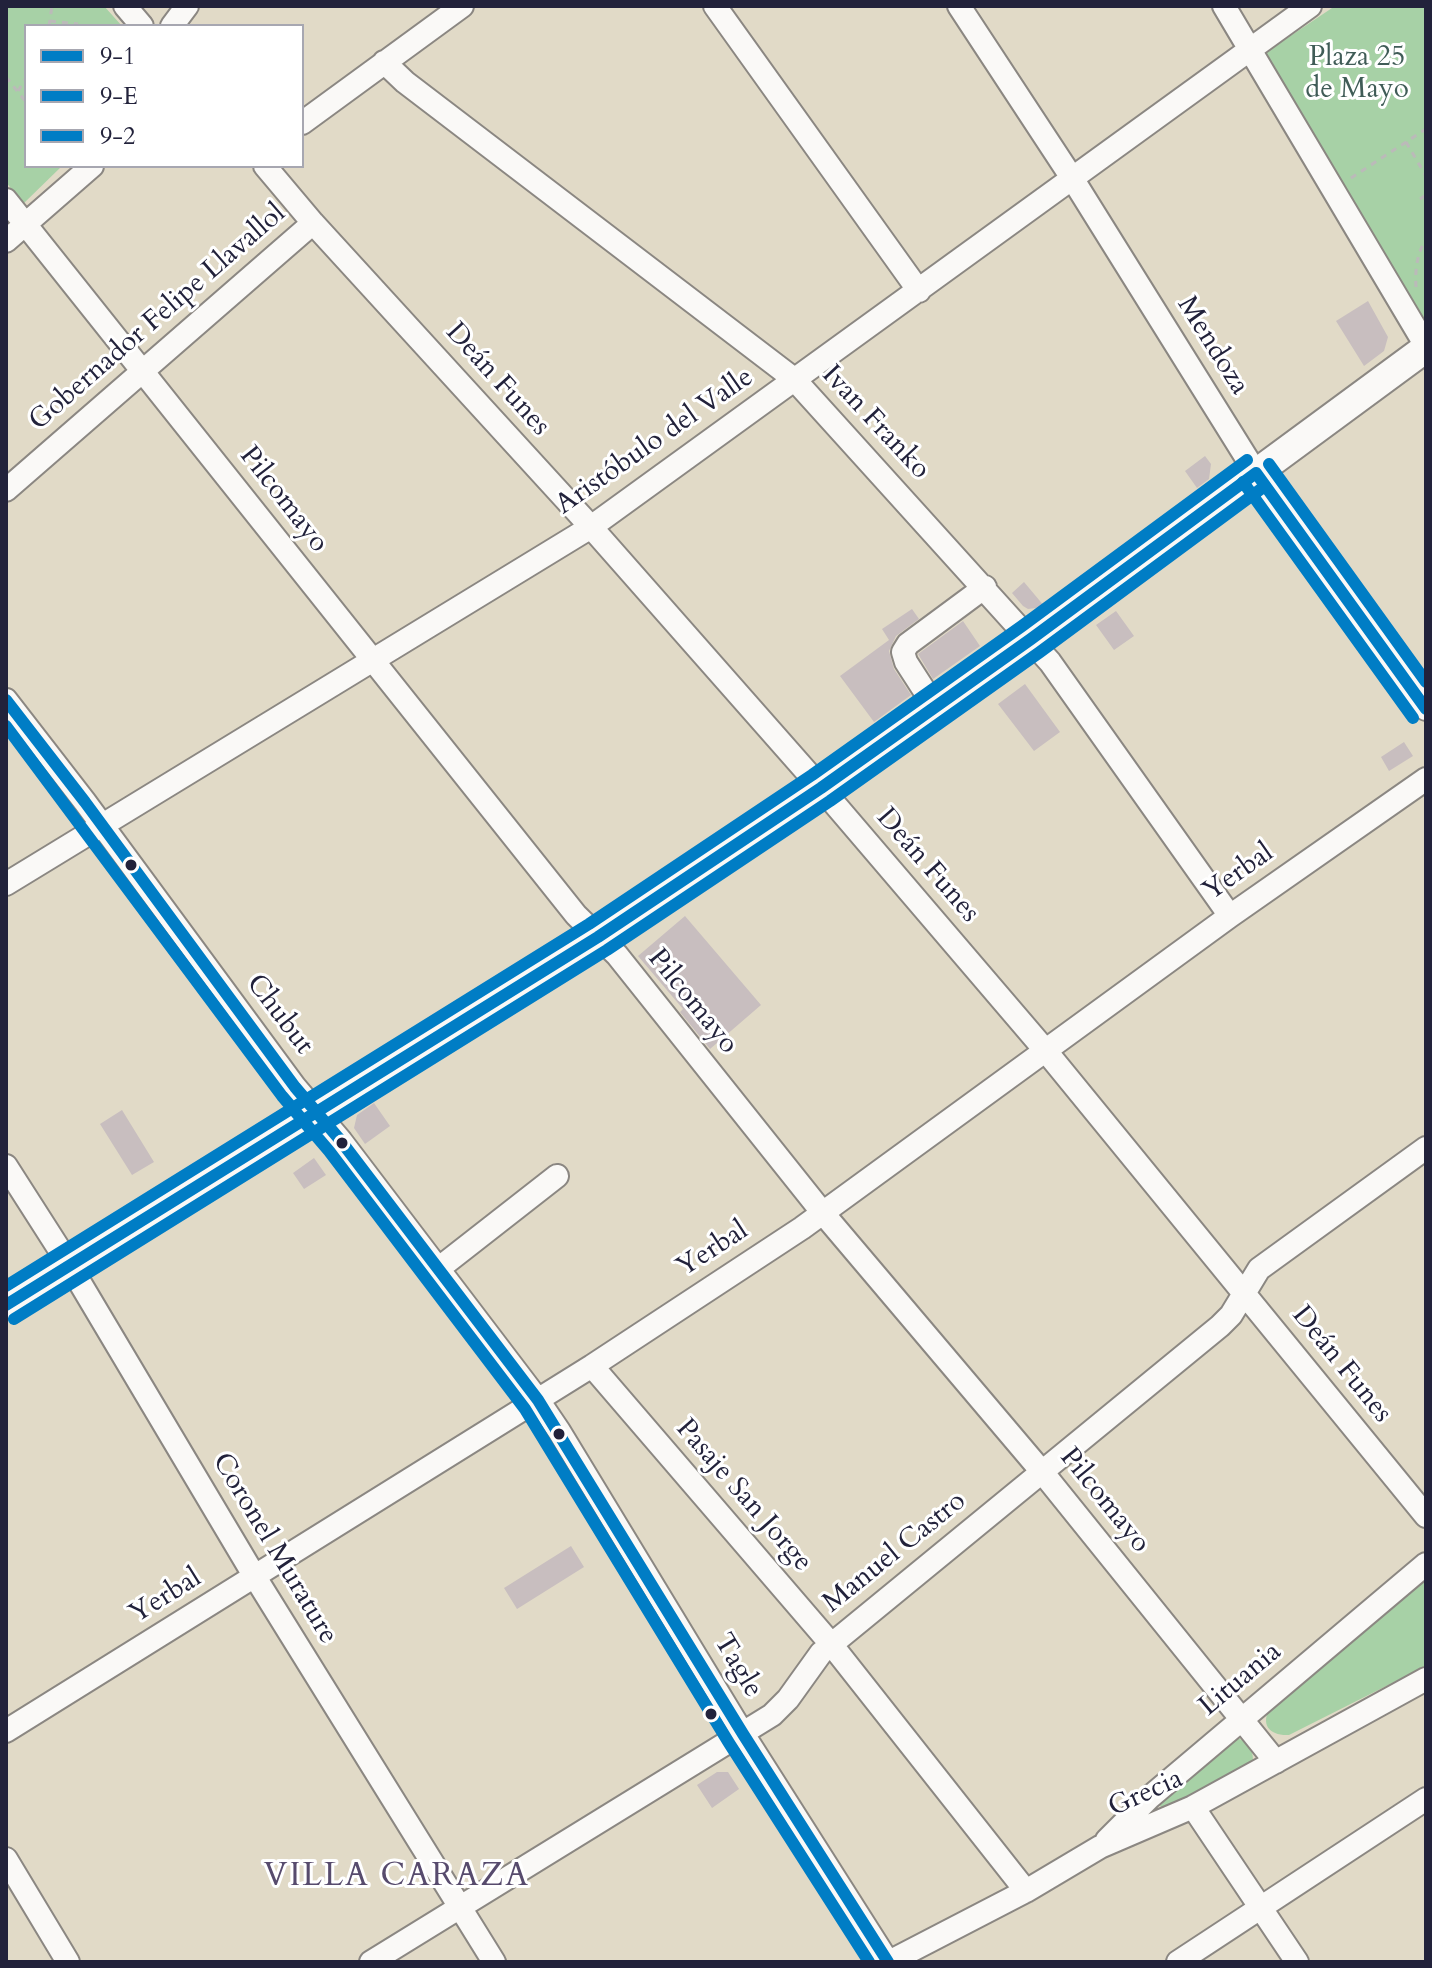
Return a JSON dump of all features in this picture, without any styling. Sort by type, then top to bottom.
[{"type":"main road","points":[[6,1305],[598,937],[821,788],[1031,639],[1426,347]]},
{"type":"street","points":[[125,6],[140,24]]},
{"type":"street","points":[[174,24],[187,6]]},
{"type":"street","points":[[304,122],[462,6]]},
{"type":"street","points":[[715,6],[919,291]]},
{"type":"street","name":"Mendoza","points":[[959,6],[1072,178],[1256,473],[1426,709]]},
{"type":"street","points":[[1224,6],[1426,347]]},
{"type":"street","name":"Aristóbulo del Valle","points":[[6,884],[591,527],[1310,6]]},
{"type":"street","name":"Ivan Franko","points":[[384,62],[405,82],[794,379],[1050,662],[1230,916]]},
{"type":"street","points":[[6,241],[90,168]]},
{"type":"street","name":"Deán Funes","points":[[267,168],[313,223],[591,527],[821,788],[1045,1050],[1426,1516]]},
{"type":"street","name":"Pilcomayo","points":[[6,200],[576,915],[617,955],[822,1212],[1043,1473],[1276,1762]]},
{"type":"street","name":"Gobernador Felipe Llavallol","points":[[6,490],[313,223]]},
{"type":"street","points":[[935,707],[906,662],[903,652],[908,644],[985,587]]},
{"type":"street","name":"Chubut","points":[[6,700],[538,1400]]},
{"type":"street","name":"Yerbal","points":[[6,1731],[592,1366],[822,1212],[1230,916],[1426,779]]},
{"type":"street","name":"Manuel Castro","points":[[371,1962],[772,1715],[831,1644],[1220,1326],[1231,1315],[1259,1269],[1426,1148]]},
{"type":"street","name":"Coronel Murature","points":[[6,1166],[70,1266],[255,1577],[494,1962]]},
{"type":"street","points":[[438,1269],[557,1176]]},
{"type":"street","name":"Pasaje San Jorge","points":[[592,1366],[831,1644],[1026,1891]]},
{"type":"street","name":"Tagle","points":[[538,1400],[743,1734],[889,1962]]},
{"type":"street","name":"Lituania","points":[[1100,1847],[1150,1797],[1426,1564]]},
{"type":"street","name":"Grecia","points":[[889,1962],[1026,1891],[1100,1847],[1193,1807],[1426,1679]]},
{"type":"street","points":[[1178,1962],[1426,1799]]},
{"type":"street","points":[[1193,1807],[1297,1962]]},
{"type":"street","points":[[6,1859],[68,1962]]},
{"type":"path","points":[[52,6],[49,24],[78,24]]},
{"type":"path","points":[[6,77],[24,100]]},
{"type":"path","points":[[18,92],[24,82]]},
{"type":"path","points":[[1334,188],[1426,129]]},
{"type":"path","points":[[1406,142],[1426,176]]},
{"type":"path","points":[[1420,199],[1426,195]]},
{"type":"path","points":[[1417,297],[1415,272],[1420,249],[1426,239]]},
{"type":"green space","points":[[6,6],[104,6],[120,24],[24,24],[24,168],[60,168],[23,204],[6,182]]},
{"type":"green space","name":"Plaza 25 de Mayo","points":[[1335,6],[1426,6],[1426,325],[1265,53]]},
{"type":"green space","points":[[1426,1571],[1426,1666],[1289,1735],[1272,1731],[1266,1720],[1270,1708]]},
{"type":"green space","points":[[1235,1737],[1248,1745],[1253,1760],[1170,1811],[1164,1811],[1158,1803]]},
{"type":"building","points":[[1368,301],[1388,337],[1384,351],[1364,366],[1336,321]]},
{"type":"building","points":[[1205,456],[1211,464],[1209,479],[1197,488],[1185,471]]},
{"type":"building","points":[[1024,582],[1045,607],[1028,609],[1012,593]]},
{"type":"building","points":[[912,609],[919,619],[896,636],[889,651],[894,669],[911,695],[874,722],[840,676],[889,640],[882,629]]},
{"type":"building","points":[[1116,611],[1134,636],[1114,650],[1096,625]]},
{"type":"building","points":[[963,621],[980,646],[933,679],[918,654]]},
{"type":"building","points":[[1025,684],[1060,732],[1034,751],[998,704]]},
{"type":"building","points":[[1404,742],[1413,756],[1389,771],[1381,757]]},
{"type":"building","points":[[685,916],[761,1005],[710,1049],[680,1012],[683,1009],[638,956]]},
{"type":"building","points":[[374,1103],[390,1126],[365,1144],[354,1128],[357,1115]]},
{"type":"building","points":[[122,1110],[154,1162],[132,1175],[100,1124]]},
{"type":"building","points":[[314,1158],[326,1175],[304,1189],[293,1173]]},
{"type":"building","points":[[571,1546],[584,1567],[517,1609],[504,1588]]},
{"type":"building","points":[[717,1772],[728,1772],[739,1789],[712,1808],[697,1785]]},
{"type":"transit line","name":"9-2","points":[[6,1286],[589,924],[812,775],[1022,626],[1247,460]]},
{"type":"transit line","name":"9-2","points":[[1269,464],[1426,682]]},
{"type":"transit line","name":"9-1","points":[[1256,473],[1426,709]]},
{"type":"transit line","name":"9-1","points":[[6,1305],[598,937],[821,788],[1031,639],[1256,473]]},
{"type":"transit line","name":"9-E","points":[[1243,482],[1413,718]]},
{"type":"transit line","name":"9-E","points":[[14,1319],[607,950],[830,801],[1040,652],[1265,486]]},
{"type":"transit line","name":"9-1","points":[[6,700],[295,1087],[341,1141],[538,1400],[743,1734],[888,1962]]},
{"type":"transit line","name":"9-E","points":[[6,726],[282,1096],[329,1151],[525,1409],[729,1743],[869,1962]]},
{"type":"district","name":"VILLA CARAZA","points":[[397,1878]]}]
